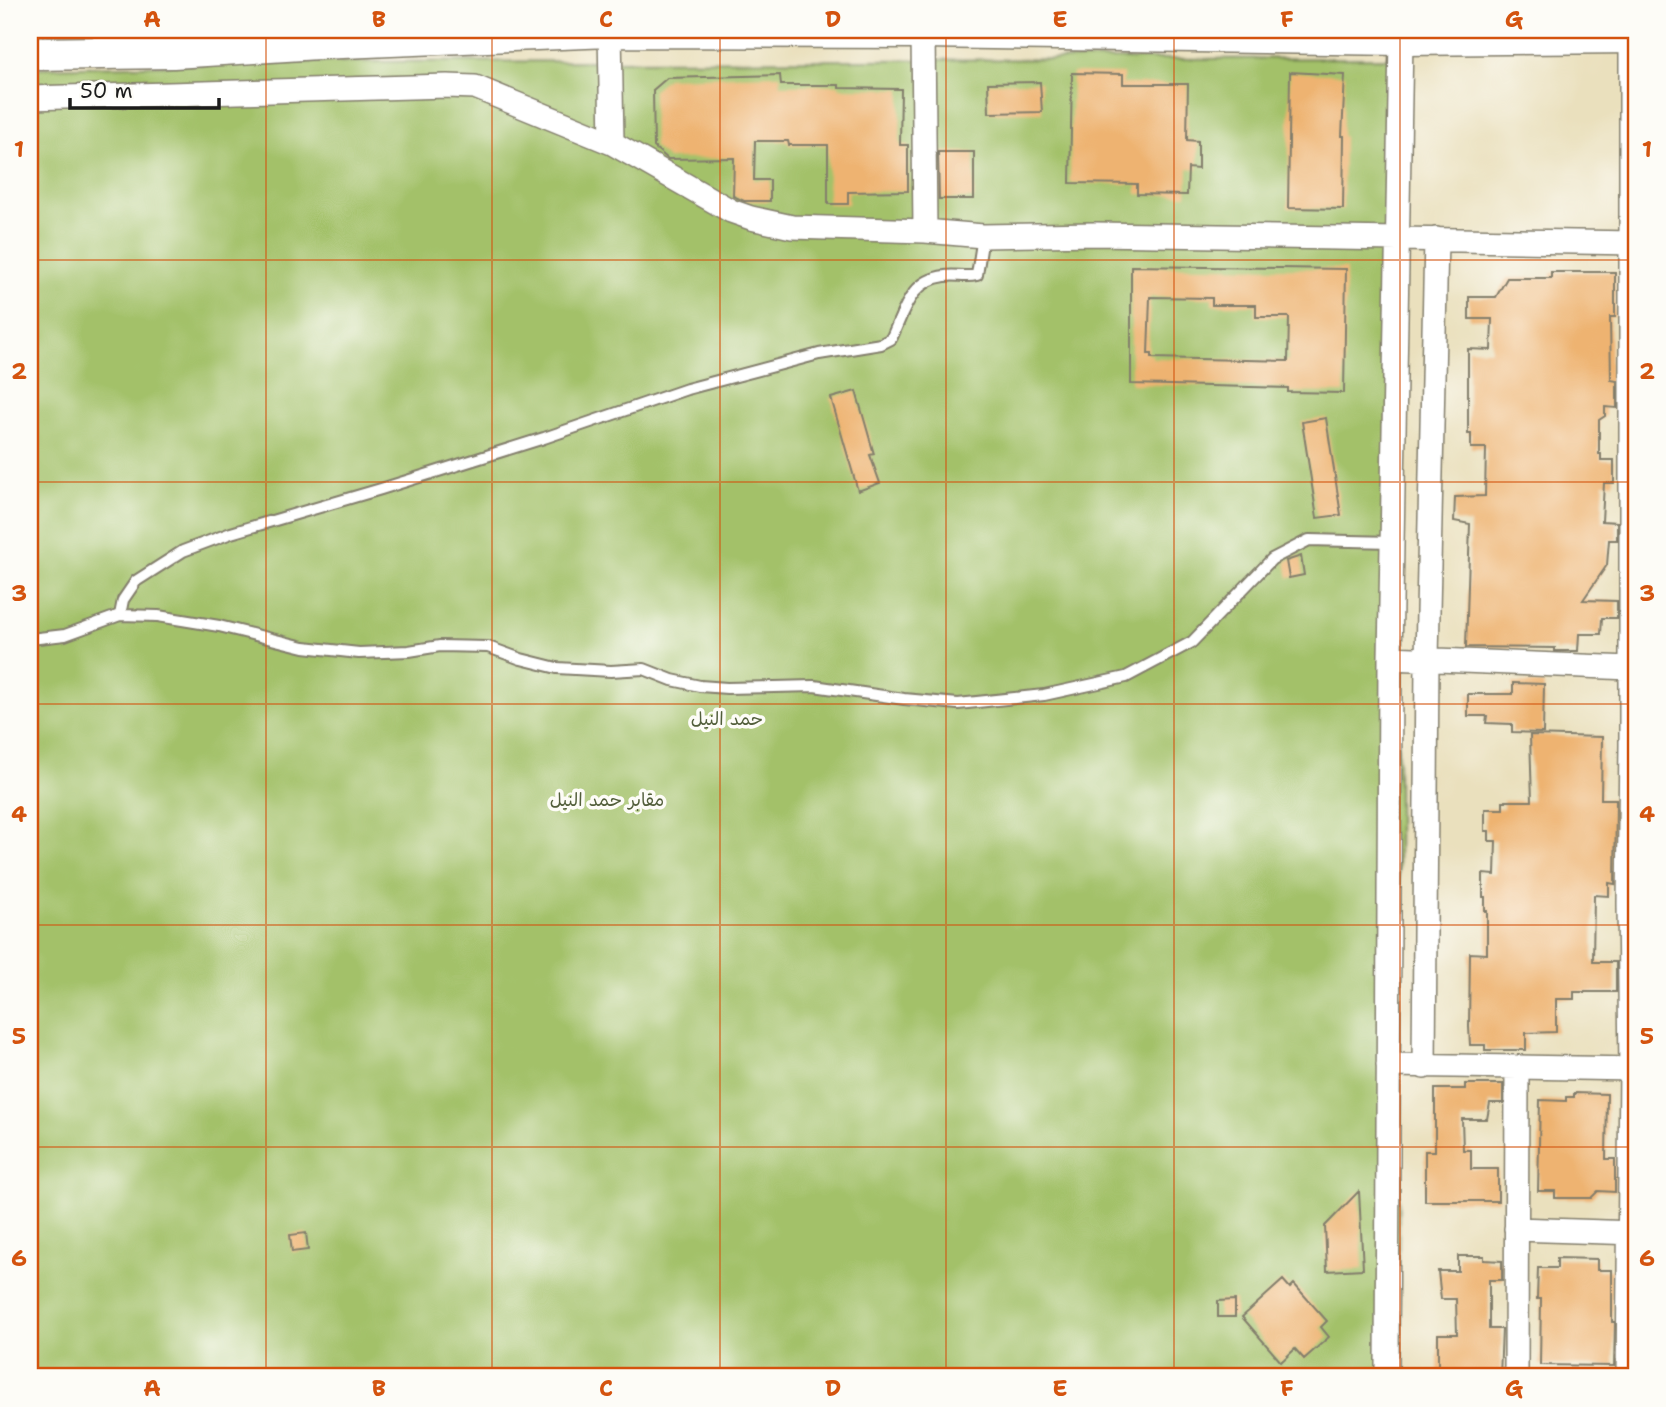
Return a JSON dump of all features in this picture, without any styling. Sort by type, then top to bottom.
[{"type":"street","points":[[610,31],[612,143]]},
{"type":"street","points":[[30,54],[174,41],[610,31],[923,32],[1401,39],[1572,33],[1633,37],[1634,584],[1630,668],[1634,745],[1634,1069],[1628,1377]]},
{"type":"street","points":[[923,32],[925,230]]},
{"type":"street","points":[[1387,1377],[1390,658],[1401,39]]},
{"type":"street","points":[[30,98],[475,87],[612,143],[731,211],[792,227],[925,230],[983,236],[1095,234],[1633,243]]},
{"type":"street","points":[[1424,1067],[1427,659],[1436,239]]},
{"type":"street","points":[[1390,658],[1630,668]]},
{"type":"street","points":[[1388,1065],[1634,1069]]},
{"type":"street","points":[[1516,1377],[1517,1069]]},
{"type":"street","points":[[1516,1229],[1632,1233]]},
{"type":"lane","points":[[120,615],[122,600],[136,581],[183,551],[231,533],[381,489],[687,389],[819,354],[881,344],[891,339],[906,303],[916,288],[932,277],[950,275],[966,278],[977,275],[983,236]]},
{"type":"lane","points":[[30,639],[65,635],[120,615],[190,620],[304,647],[359,653],[409,651],[440,646],[488,647],[557,668],[611,671],[644,669],[672,680],[700,686],[814,686],[958,704],[1044,695],[1126,677],[1192,642],[1272,559],[1309,540],[1392,542]]},
{"type":"green space","name":"مقابر حمد النيل","points":[[1397,58],[1399,1377],[30,1377],[30,68],[323,62]]},
{"type":"building","points":[[1290,72],[1345,75],[1343,209],[1288,208]]},
{"type":"building","points":[[1072,73],[1123,74],[1123,84],[1188,84],[1187,140],[1198,141],[1198,169],[1188,168],[1187,195],[1137,194],[1137,184],[1070,183]]},
{"type":"building","points":[[780,75],[781,85],[901,89],[900,145],[908,145],[908,191],[848,192],[848,204],[828,204],[828,145],[789,145],[788,141],[755,141],[754,180],[770,180],[770,201],[744,201],[733,196],[734,158],[668,159],[654,147],[653,90],[667,78]]},
{"type":"building","points":[[1040,82],[1042,112],[989,113],[988,83]]},
{"type":"building","points":[[938,152],[974,152],[974,199],[939,199]]},
{"type":"building","points":[[1131,266],[1346,269],[1344,393],[1288,392],[1288,388],[1131,384]],"holes":[[[1150,297],[1212,298],[1212,305],[1256,305],[1256,317],[1289,317],[1288,361],[1152,358],[1152,354],[1148,354]]]},
{"type":"building","points":[[1551,272],[1615,272],[1615,317],[1610,317],[1611,380],[1617,381],[1617,408],[1605,407],[1605,416],[1599,420],[1599,454],[1601,460],[1614,460],[1614,483],[1604,483],[1602,521],[1617,522],[1617,540],[1609,540],[1607,565],[1583,600],[1617,601],[1617,618],[1602,618],[1601,634],[1579,634],[1578,651],[1555,651],[1555,648],[1466,647],[1470,524],[1454,521],[1455,497],[1485,496],[1486,448],[1471,448],[1471,434],[1468,434],[1468,349],[1491,350],[1492,319],[1469,319],[1469,297],[1496,297],[1507,278],[1551,278]]},
{"type":"building","points":[[856,391],[874,454],[870,455],[880,483],[858,491],[831,398]]},
{"type":"building","points":[[1326,418],[1341,515],[1317,518],[1302,422]]},
{"type":"building","points":[[1301,556],[1304,575],[1289,578],[1286,561]]},
{"type":"building","points":[[1513,683],[1544,684],[1543,733],[1512,732],[1512,724],[1486,723],[1487,716],[1468,716],[1468,694],[1513,694]]},
{"type":"building","points":[[1530,735],[1602,737],[1601,799],[1616,799],[1615,884],[1609,883],[1609,896],[1594,895],[1593,962],[1616,962],[1616,992],[1574,992],[1574,999],[1556,999],[1556,1032],[1526,1033],[1526,1050],[1485,1050],[1485,1045],[1470,1045],[1469,1027],[1470,953],[1487,954],[1487,911],[1483,897],[1483,874],[1495,875],[1496,841],[1489,841],[1489,831],[1485,831],[1485,809],[1503,809],[1503,801],[1532,801]]},
{"type":"building","points":[[1465,1084],[1503,1084],[1503,1103],[1490,1103],[1487,1119],[1462,1119],[1463,1150],[1471,1150],[1471,1169],[1498,1169],[1498,1201],[1425,1201],[1425,1151],[1435,1151],[1435,1089],[1465,1089]]},
{"type":"building","points":[[1574,1093],[1607,1094],[1606,1159],[1615,1159],[1615,1192],[1598,1191],[1591,1198],[1555,1198],[1555,1191],[1538,1191],[1540,1100],[1566,1101],[1566,1097],[1574,1097]]},
{"type":"building","points":[[1359,1191],[1363,1269],[1327,1271],[1325,1226]]},
{"type":"building","points":[[306,1233],[308,1250],[292,1252],[290,1235]]},
{"type":"building","points":[[1458,1256],[1484,1256],[1484,1260],[1502,1261],[1502,1280],[1489,1280],[1489,1329],[1502,1329],[1500,1377],[1438,1377],[1438,1334],[1457,1334],[1456,1299],[1441,1299],[1438,1271],[1458,1271]]},
{"type":"building","points":[[1557,1258],[1597,1259],[1597,1270],[1612,1270],[1614,1366],[1540,1365],[1541,1299],[1537,1299],[1538,1268],[1557,1268]]},
{"type":"building","points":[[1283,1280],[1290,1288],[1294,1284],[1327,1321],[1321,1327],[1329,1337],[1304,1359],[1295,1349],[1281,1362],[1242,1317]]},
{"type":"building","points":[[1235,1300],[1235,1317],[1218,1317],[1218,1301]]},
{"type":"park label","name":"حمد النيل","points":[[727,719]]}]
